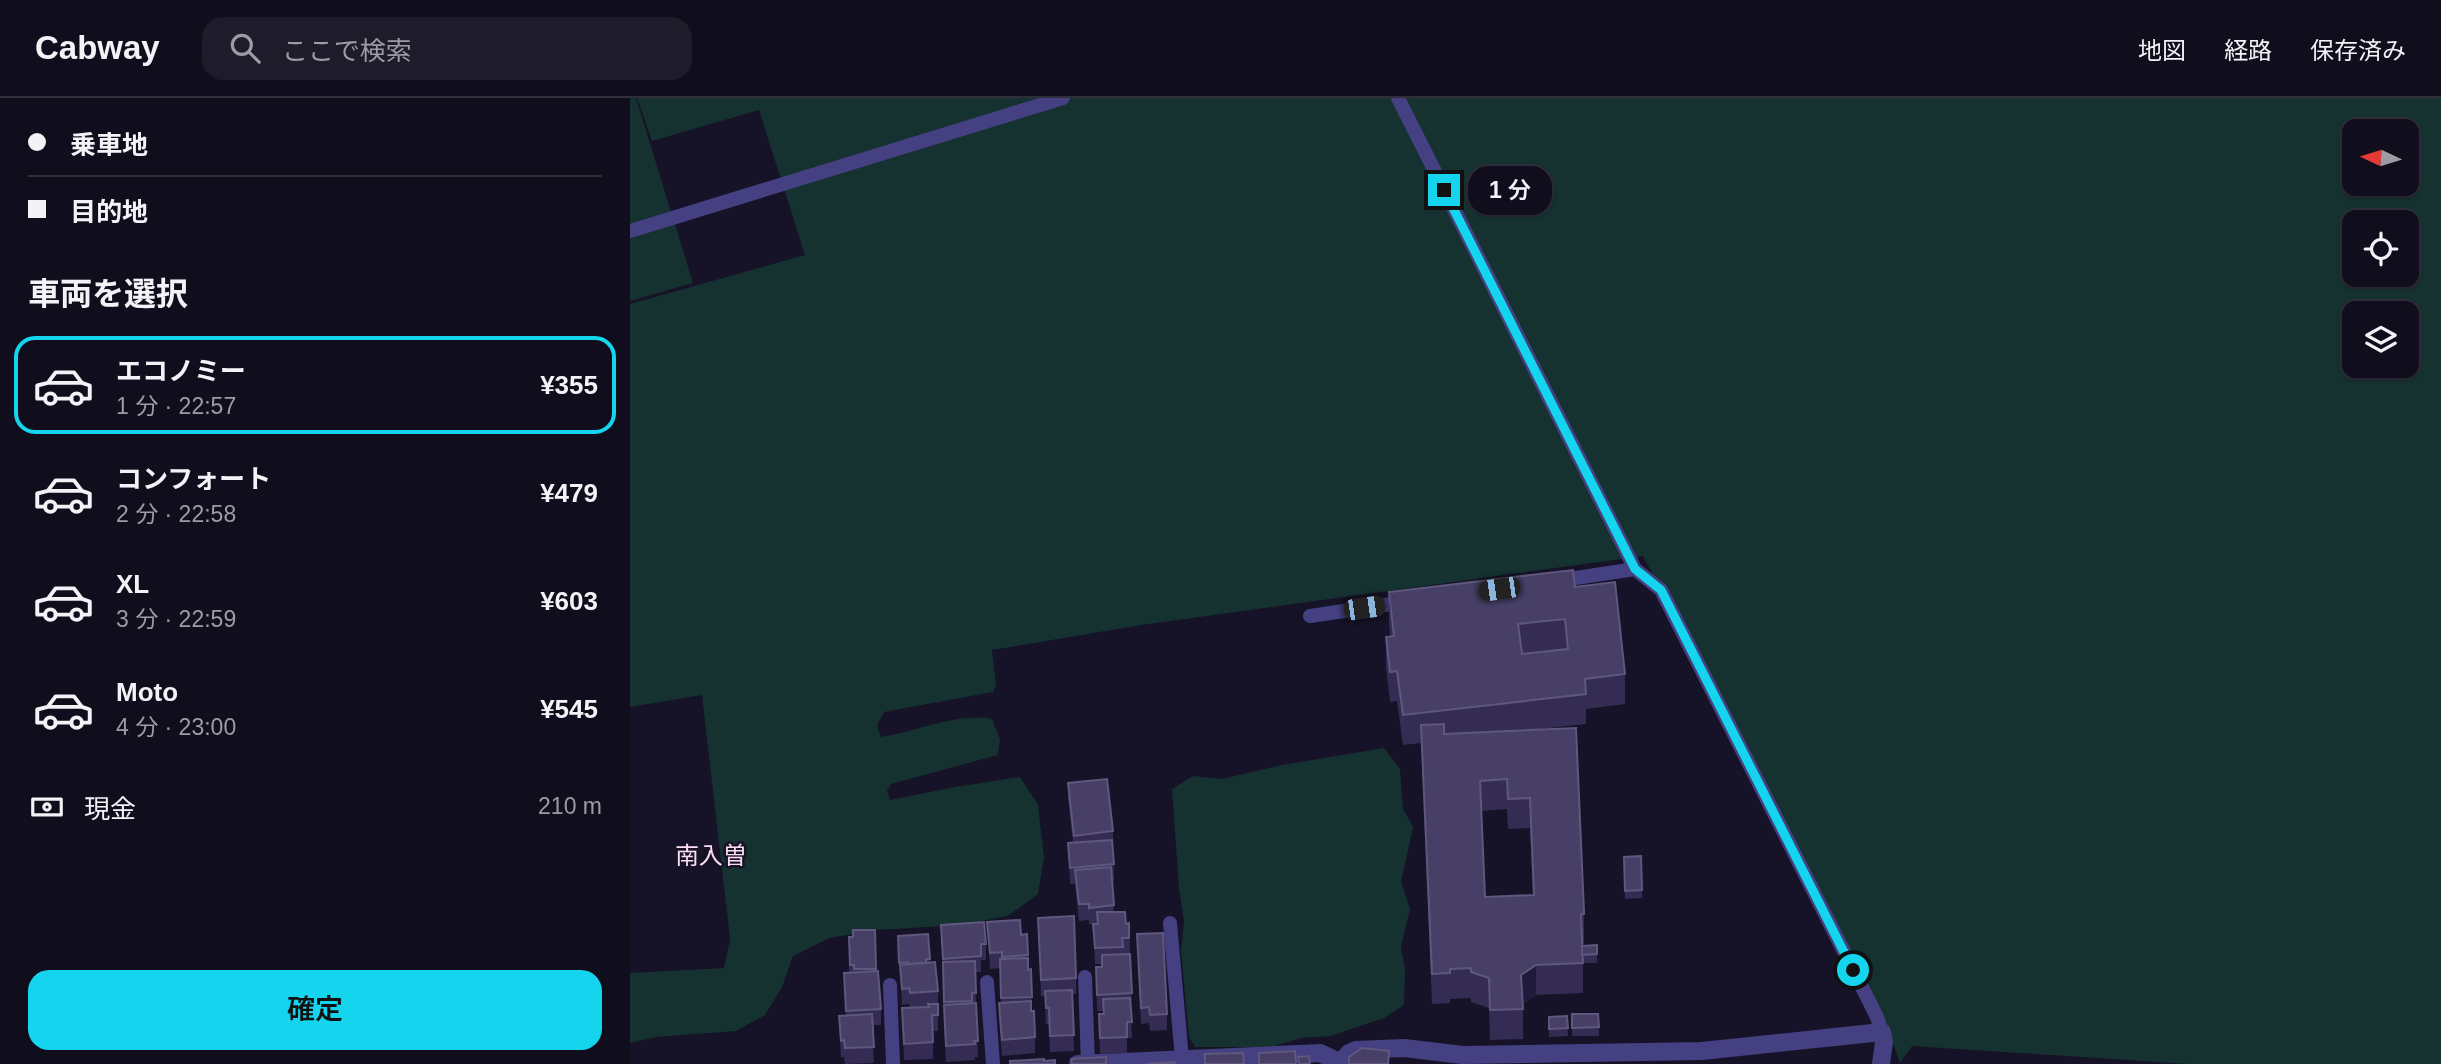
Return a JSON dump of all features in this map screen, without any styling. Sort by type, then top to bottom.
[{"type":"street","points":[[1078,1064],[1320,1053],[1339,1063],[1356,1050],[1404,1048],[1463,1055],[1702,1051],[1882,1032],[1884,1042],[1881,1064]]},
{"type":"lane","points":[[630,231],[1063,98]]},
{"type":"lane","points":[[1398,98],[1635,569],[1661,590],[1877,1017],[1882,1032]]},
{"type":"lane","points":[[1540,583],[1635,569]]},
{"type":"lane","points":[[1310,616],[1418,600]]},
{"type":"lane","points":[[1170,923],[1182,1059]]},
{"type":"lane","points":[[1085,977],[1088,1063]]},
{"type":"lane","points":[[987,982],[993,1064]]},
{"type":"lane","points":[[890,985],[893,1064]]},
{"type":"green space","points":[[630,98],[636,98],[693,283],[630,301]]},
{"type":"green space","points":[[637,98],[2441,98],[2441,1064],[2188,1064],[1912,1046],[1900,1063],[1884,1018],[1643,556],[1141,625],[992,650],[996,685],[993,692],[884,712],[877,726],[881,737],[950,720],[992,719],[1000,740],[998,755],[891,784],[887,791],[890,800],[1020,777],[1038,805],[1044,857],[1038,894],[1008,916],[961,925],[877,930],[829,938],[793,956],[782,987],[765,1015],[736,1031],[657,1037],[630,1043],[630,973],[724,968],[730,939],[702,695],[630,707],[630,304],[805,255],[759,110],[652,141]]},
{"type":"green space","points":[[1384,748],[1400,769],[1403,809],[1413,827],[1401,882],[1410,909],[1401,947],[1405,969],[1404,1005],[1384,1018],[1331,1036],[1301,1038],[1271,1047],[1195,1047],[1189,1037],[1181,951],[1184,921],[1172,789],[1193,776],[1222,779],[1282,765]]},
{"type":"building","points":[[1573,570],[1575,587],[1615,582],[1625,674],[1585,679],[1586,694],[1403,715],[1397,671],[1390,672],[1386,637],[1394,636],[1389,592]],"holes":[[[1565,619],[1568,649],[1522,654],[1518,624]]]},
{"type":"building","points":[[1444,724],[1444,734],[1576,728],[1584,912],[1581,914],[1583,963],[1536,965],[1521,975],[1523,1009],[1490,1010],[1489,978],[1471,972],[1471,968],[1450,969],[1450,973],[1432,974],[1421,725]],"holes":[[[1507,779],[1508,799],[1530,798],[1534,895],[1485,897],[1480,781]]]},
{"type":"building","points":[[1107,779],[1113,831],[1074,836],[1068,783]]},
{"type":"building","points":[[1112,840],[1114,864],[1070,868],[1068,843]]},
{"type":"building","points":[[1641,856],[1642,890],[1625,891],[1624,857]]},
{"type":"building","points":[[1111,867],[1114,905],[1089,908],[1089,904],[1079,904],[1075,870]]},
{"type":"building","points":[[1097,912],[1125,912],[1126,924],[1129,923],[1129,938],[1122,938],[1123,947],[1095,948],[1093,924],[1098,924]]},
{"type":"building","points":[[1074,916],[1076,978],[1041,980],[1038,918]]},
{"type":"building","points":[[1020,920],[1021,935],[1027,934],[1028,955],[1002,957],[1002,952],[990,953],[987,922]]},
{"type":"building","points":[[984,922],[986,944],[981,944],[981,956],[943,959],[941,925]]},
{"type":"building","points":[[853,930],[875,930],[876,969],[854,969],[854,965],[850,965],[849,937],[853,937]]},
{"type":"building","points":[[1163,933],[1167,1014],[1150,1015],[1149,1007],[1141,1008],[1137,934]]},
{"type":"building","points":[[928,934],[930,959],[926,959],[926,963],[899,963],[898,936]]},
{"type":"building","points":[[1597,945],[1597,954],[1582,955],[1582,946]]},
{"type":"building","points":[[1130,954],[1132,993],[1097,995],[1096,967],[1102,967],[1102,955]]},
{"type":"building","points":[[1028,958],[1032,997],[1001,998],[1000,959]]},
{"type":"building","points":[[975,961],[976,993],[972,993],[972,1001],[944,1002],[943,962]]},
{"type":"building","points":[[935,962],[938,991],[910,993],[909,988],[902,989],[900,965]]},
{"type":"building","points":[[878,971],[881,1009],[846,1011],[844,973]]},
{"type":"building","points":[[1072,990],[1074,1035],[1050,1036],[1045,991]]},
{"type":"building","points":[[1130,998],[1132,1022],[1127,1022],[1127,1037],[1100,1038],[1099,1014],[1104,1014],[1103,999]]},
{"type":"building","points":[[1031,1001],[1035,1037],[1002,1040],[999,1003]]},
{"type":"building","points":[[976,1003],[978,1041],[974,1041],[975,1044],[946,1046],[944,1005]]},
{"type":"building","points":[[928,1004],[938,1004],[938,1015],[932,1015],[933,1042],[904,1044],[902,1008],[929,1007]]},
{"type":"building","points":[[872,1014],[874,1047],[845,1048],[844,1040],[841,1041],[839,1016]]},
{"type":"building","points":[[1572,1014],[1598,1014],[1599,1027],[1572,1028]]},
{"type":"building","points":[[1567,1016],[1568,1028],[1549,1029],[1549,1017]]},
{"type":"building","points":[[1362,1048],[1389,1051],[1388,1064],[1349,1064],[1349,1057]]},
{"type":"building","points":[[1295,1051],[1296,1064],[1259,1064],[1259,1053]]},
{"type":"building","points":[[1243,1053],[1244,1064],[1205,1064],[1205,1054]]},
{"type":"building","points":[[1309,1056],[1310,1064],[1299,1064],[1298,1057]]},
{"type":"building","points":[[1106,1057],[1106,1064],[1072,1064],[1071,1059]]},
{"type":"building","points":[[1055,1060],[1055,1064],[1010,1064],[1010,1061]]},
{"type":"district","name":"南入曽","points":[[711,856]]},
{"type":"route","points":[[1444,190],[1635,569],[1661,590],[1853,970]]}]
